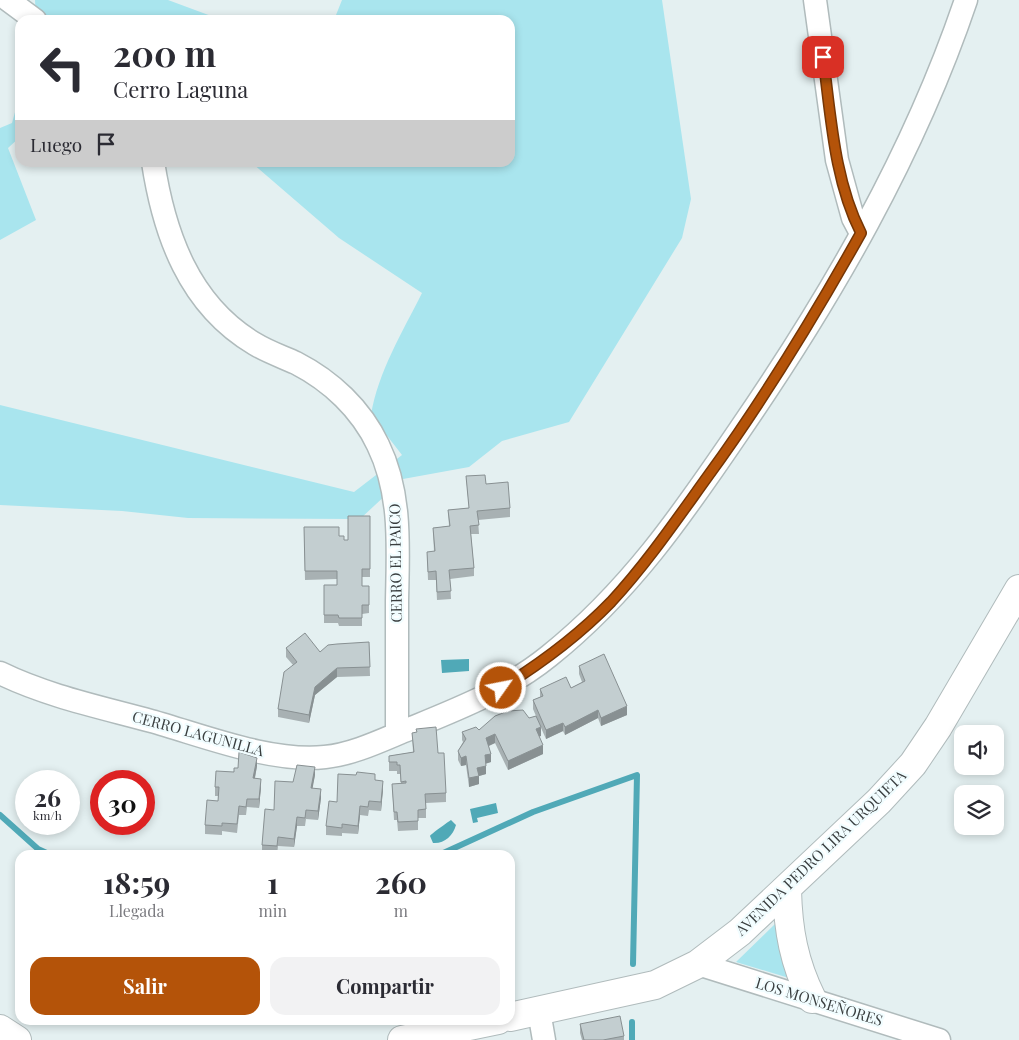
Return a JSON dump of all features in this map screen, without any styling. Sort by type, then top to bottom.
[{"type":"main road","name":"AVENIDA PEDRO LIRA URQUIETA","points":[[515,1016],[655,986],[698,964],[740,932],[787,890],[879,801],[913,764],[938,727],[1019,589]]},
{"type":"main road","points":[[787,890],[792,948],[797,965],[812,999]]},
{"type":"main road","points":[[402,1040],[431,1037],[478,1025]]},
{"type":"main road","points":[[0,1029],[18,1040]]},
{"type":"street","points":[[8,0],[28,15]]},
{"type":"street","points":[[815,0],[837,160],[853,218],[861,233]]},
{"type":"street","name":"CERRO LAGUNILLA","points":[[0,673],[51,693],[284,756],[306,758],[338,755],[470,704],[501,688],[548,657],[610,603],[658,545],[744,425],[793,349],[861,233],[923,110],[966,0]]},
{"type":"street","name":"CERRO EL PAICO","points":[[154,167],[167,230],[180,261],[198,292],[241,334],[255,344],[313,373],[340,393],[369,428],[385,459],[394,495],[398,530],[397,733]]},
{"type":"street","name":"LOS MONSEÑORES","points":[[698,964],[939,1040]]},
{"type":"street","points":[[539,1011],[544,1040]]},
{"type":"shaded area","points":[[35,0],[168,0],[208,15],[36,15]]},
{"type":"shaded area","points":[[342,0],[662,0],[691,199],[682,238],[569,422],[502,441],[469,467],[403,479],[360,519],[188,518],[122,511],[0,505],[0,405],[354,492],[402,455],[371,415],[374,399],[385,368],[422,293],[339,238],[257,167],[515,167],[515,15],[336,15]]},
{"type":"shaded area","points":[[15,112],[15,142],[8,148],[36,220],[0,240],[0,128],[12,123]]},
{"type":"shaded area","points":[[469,659],[469,671],[442,673],[441,660]]},
{"type":"shaded area","points":[[496,803],[498,813],[477,818],[478,822],[473,823],[470,809]]},
{"type":"shaded area","points":[[451,820],[456,825],[450,836],[444,841],[433,843],[430,836]]},
{"type":"shaded area","points":[[775,924],[783,962],[789,978],[736,962]]},
{"type":"building","points":[[485,475],[486,484],[508,482],[510,508],[477,511],[479,525],[470,526],[474,568],[449,570],[451,591],[437,592],[436,571],[428,572],[427,552],[435,551],[433,528],[450,526],[448,510],[469,508],[466,476]]},
{"type":"building","points":[[348,516],[370,516],[370,569],[362,569],[362,586],[369,586],[369,605],[362,605],[362,618],[339,618],[338,615],[324,615],[324,585],[337,585],[337,571],[305,571],[304,527],[339,527],[339,536],[344,536],[344,540],[348,540]]},
{"type":"building","points":[[305,633],[320,652],[328,645],[369,642],[370,667],[337,668],[315,687],[309,715],[278,709],[284,672],[297,662],[286,648]]},
{"type":"building","points":[[604,654],[627,706],[601,718],[598,710],[565,727],[563,723],[546,730],[533,700],[543,696],[540,689],[566,677],[571,688],[585,681],[579,666]]},
{"type":"building","points":[[523,710],[529,718],[536,716],[541,727],[536,729],[543,745],[508,761],[495,734],[486,738],[491,754],[485,755],[486,766],[477,768],[479,776],[469,778],[466,756],[461,758],[458,751],[466,739],[462,732],[476,727],[479,730],[495,716],[508,711]]},
{"type":"building","points":[[436,727],[438,753],[444,753],[446,793],[425,794],[426,809],[418,810],[418,821],[398,822],[397,812],[394,812],[392,784],[406,783],[406,781],[401,782],[400,765],[397,765],[397,762],[389,762],[389,756],[414,752],[412,733],[417,732],[416,729]]},
{"type":"building","points":[[239,752],[257,758],[253,778],[261,779],[259,799],[247,799],[246,807],[239,806],[237,824],[222,823],[222,826],[205,825],[207,800],[218,801],[219,787],[215,787],[216,771],[234,772],[234,768],[238,768]]},
{"type":"building","points":[[297,765],[315,767],[311,788],[321,789],[318,811],[306,810],[305,818],[297,817],[294,839],[278,837],[277,846],[262,845],[265,809],[274,810],[275,781],[293,782]]},
{"type":"building","points":[[357,772],[375,774],[375,780],[383,781],[381,802],[369,801],[368,807],[360,806],[358,826],[342,824],[342,828],[326,826],[329,801],[337,802],[338,774],[356,775]]},
{"type":"building","points":[[620,1016],[624,1036],[603,1040],[584,1040],[580,1024]]},
{"type":"waterway","points":[[450,850],[533,812],[637,775],[633,964]]},
{"type":"waterway","points":[[0,815],[40,850]]},
{"type":"waterway","points":[[632,1022],[632,1040]]},
{"type":"route","points":[[501,688],[548,657],[610,603],[658,545],[754,410],[826,296],[861,233],[853,218],[837,160],[823,57]]}]
